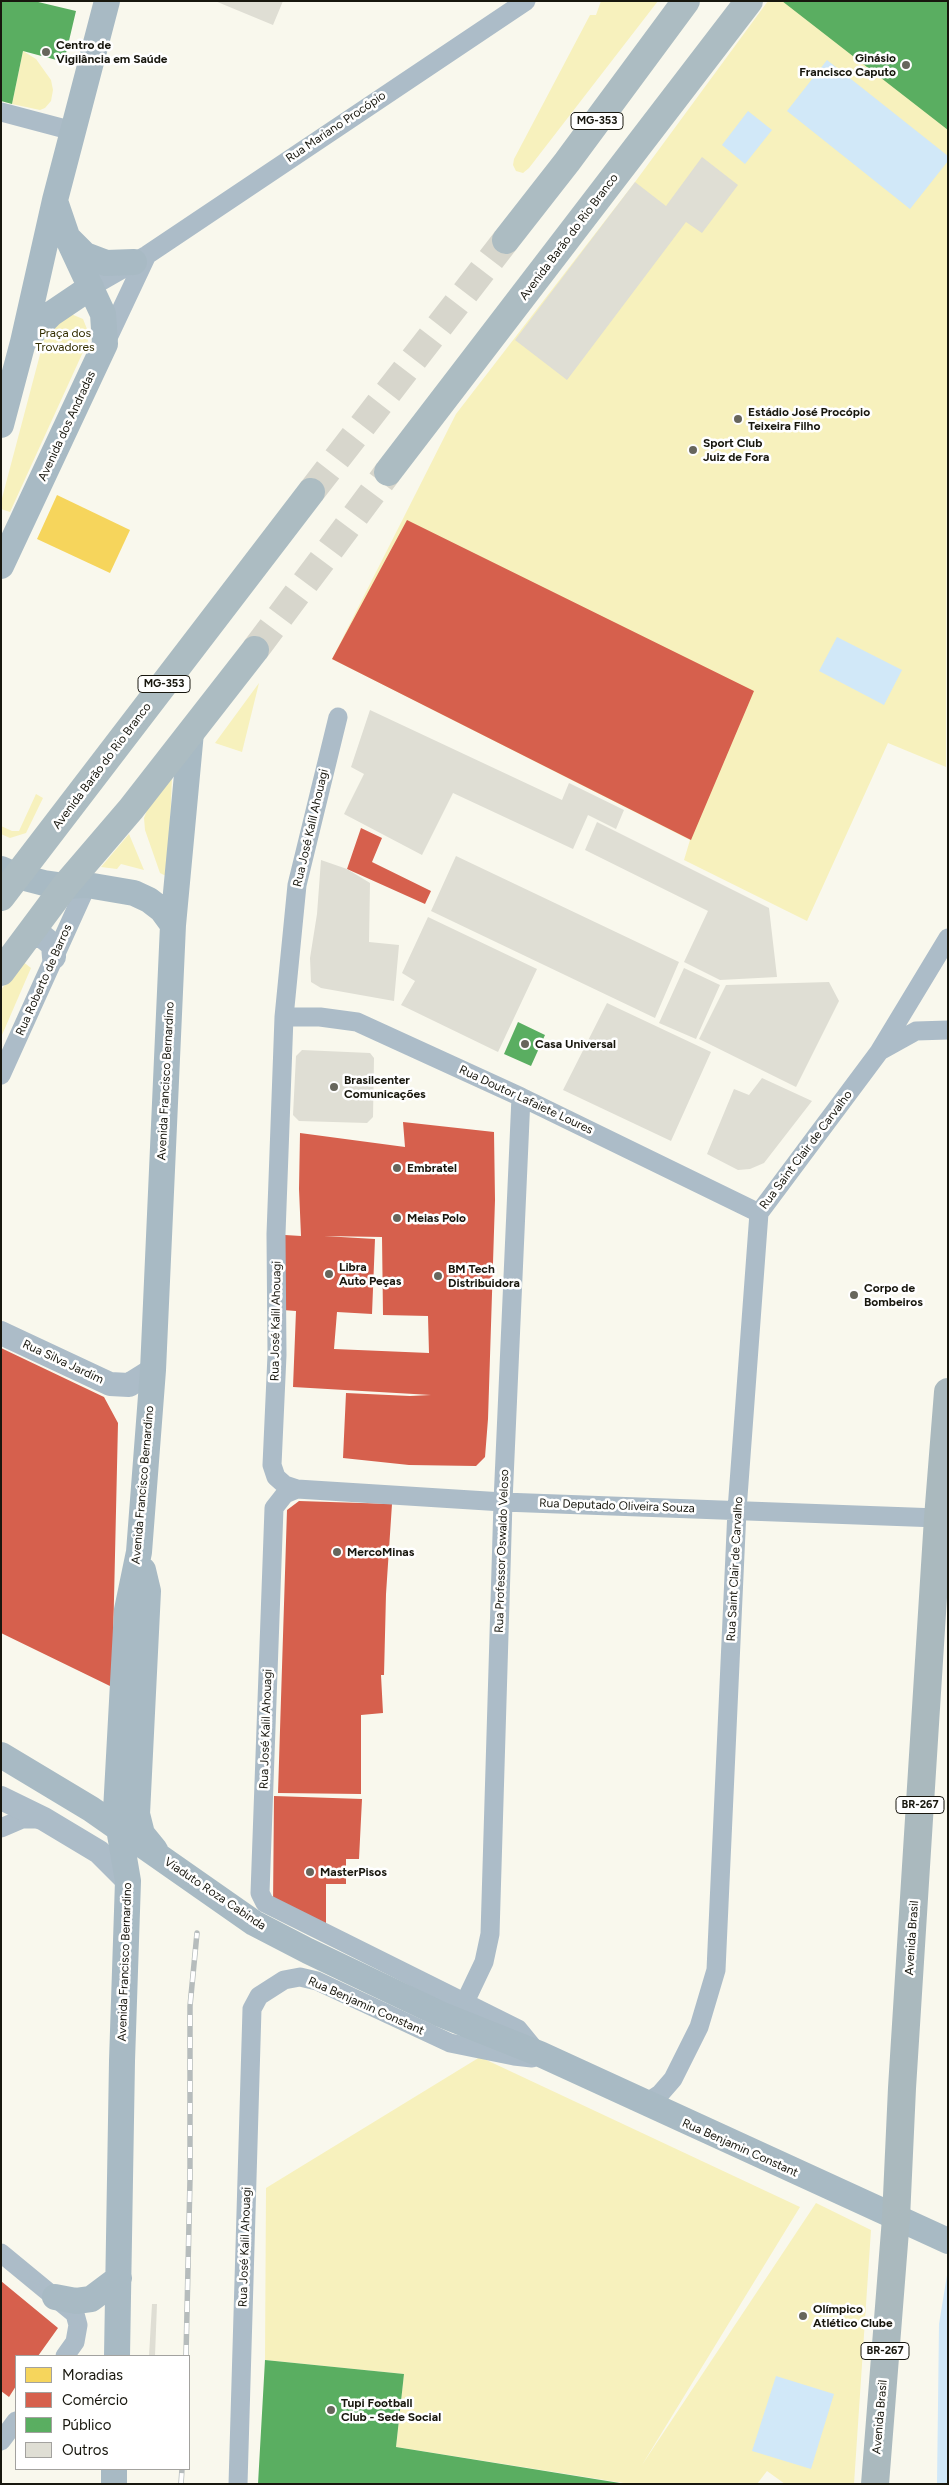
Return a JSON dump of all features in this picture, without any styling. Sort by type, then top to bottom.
[{"type":"highway","name":"Avenida Brasil","points":[[874,2484],[896,2218],[903,2068],[938,1518],[948,1392]]},
{"type":"main road","points":[[1,426],[23,342],[55,200],[107,1]]},
{"type":"main road","name":"MG-353","points":[[506,240],[567,162],[686,1]]},
{"type":"main road","name":"Avenida Barão do Rio Branco","points":[[388,472],[749,1]]},
{"type":"main road","name":"Avenida dos Andradas","points":[[1,565],[105,344],[103,314],[68,239],[55,200]]},
{"type":"main road","points":[[68,239],[85,255],[106,263],[140,258]]},
{"type":"main road","points":[[23,342],[51,314],[91,287]]},
{"type":"main road","name":"Avenida Barão do Rio Branco","points":[[7,881],[311,492]]},
{"type":"main road","points":[[1,972],[24,940],[76,886],[130,809],[256,650]]},
{"type":"main road","name":"Avenida Francisco Bernardino","points":[[117,2355],[122,2071],[128,1881],[116,1811],[127,1610],[139,1552],[152,1370],[173,925],[191,732]]},
{"type":"main road","points":[[7,881],[76,886],[134,893],[149,900],[162,910],[173,925]]},
{"type":"main road","points":[[139,1552],[148,1591],[137,1814],[142,1834],[160,1857]]},
{"type":"main road","name":"Viaduto Roza Cabinda","points":[[1,1755],[91,1809],[254,1923],[440,2014]]},
{"type":"main road","name":"Rua Benjamin Constant","points":[[440,2014],[544,2056],[644,2104],[940,2238]]},
{"type":"main road","points":[[55,2297],[76,2301],[91,2299],[119,2278]]},
{"type":"main road","points":[[114,2470],[114,2484]]},
{"type":"street","points":[[486,26],[496,1]]},
{"type":"street","name":"Rua Mariano Procópio","points":[[91,287],[140,258],[526,1]]},
{"type":"street","points":[[1,112],[73,131]]},
{"type":"street","points":[[105,344],[140,258]]},
{"type":"street","name":"Rua José Kalil Ahouagi","points":[[297,1489],[280,1482],[272,1466],[277,1355],[276,1234],[284,1017],[297,885],[338,716]]},
{"type":"street","name":"Rua Roberto de Barros","points":[[1,1075],[54,958],[76,886]]},
{"type":"street","points":[[24,940],[42,936],[53,945],[54,958]]},
{"type":"street","name":"Rua Saint Clair de Carvalho","points":[[644,2104],[660,2094],[673,2079],[699,2027],[716,1970],[737,1510],[759,1214],[879,1052],[948,938]]},
{"type":"street","name":"Rua Doutor Lafaiete Loures","points":[[284,1017],[320,1017],[357,1022],[521,1097],[759,1214]]},
{"type":"street","name":"Rua Saint Clair de Carvalho","points":[[879,1052],[916,1030],[948,1030]]},
{"type":"street","name":"Rua Professor Oswaldo Veloso","points":[[465,2002],[484,1962],[490,1934],[503,1502],[521,1097]]},
{"type":"street","name":"Rua Silva Jardim","points":[[1,1333],[110,1384],[129,1385],[152,1370]]},
{"type":"street","name":"Rua José Kalil Ahouagi","points":[[265,1903],[260,1893],[274,1508],[285,1494],[297,1489]]},
{"type":"street","name":"Rua Deputado Oliveira Souza","points":[[297,1489],[503,1502],[938,1518]]},
{"type":"street","points":[[1,1798],[44,1819],[99,1852],[128,1881]]},
{"type":"street","points":[[1,1828],[22,1819],[44,1819]]},
{"type":"street","name":"Rua Benjamin Constant","points":[[265,1903],[518,2029],[544,2056]]},
{"type":"street","name":"Rua Benjamin Constant","points":[[252,2010],[259,1996],[272,1986],[284,1980],[300,1977],[317,1981],[450,2043],[514,2056],[544,2056]]},
{"type":"street","name":"Rua José Kalil Ahouagi","points":[[238,2484],[252,2010]]},
{"type":"street","points":[[1,2253],[75,2314],[78,2325],[75,2342],[66,2355]]},
{"type":"street","points":[[1,2441],[15,2422]]},
{"type":"green space","points":[[601,1],[658,1],[529,168],[523,173],[516,171],[513,165],[514,159],[590,15],[596,15]]},
{"type":"green space","name":"Sport Club Juiz de Fora","points":[[768,1],[948,1],[946,767],[888,743],[807,921],[684,860],[690,840],[332,659],[456,414],[635,182]]},
{"type":"green space","points":[[23,51],[36,59],[51,80],[53,90],[51,101],[45,108],[40,110],[12,104]]},
{"type":"green space","name":"Praça dos Trovadores","points":[[71,314],[83,319],[87,329],[88,341],[10,512],[1,509],[1,502],[47,328]]},
{"type":"green space","points":[[259,683],[242,752],[215,743]]},
{"type":"green space","points":[[172,777],[168,877],[160,873],[145,830],[144,818],[147,810]]},
{"type":"green space","points":[[36,794],[43,798],[26,833],[10,838],[1,834],[1,826],[12,831],[19,831]]},
{"type":"green space","points":[[129,834],[144,870],[121,864],[117,869],[101,867]]},
{"type":"green space","points":[[22,961],[31,968],[2,1035],[1,990]]},
{"type":"green space","points":[[480,2057],[800,2207],[642,2465],[816,2203],[871,2230],[854,2484],[785,2484],[767,2471],[757,2484],[630,2484],[396,2447],[404,2374],[265,2360],[266,2188]]},
{"type":"water","points":[[827,60],[948,156],[948,161],[910,209],[787,111]]},
{"type":"water","points":[[748,111],[772,130],[745,164],[722,145]]},
{"type":"water","points":[[837,637],[902,670],[884,705],[819,671]]},
{"type":"water","points":[[948,2269],[948,2484],[937,2484],[939,2324]]},
{"type":"water","points":[[776,2376],[834,2394],[811,2469],[752,2451]]},
{"type":"building: Moradias","points":[[57,495],[130,530],[110,573],[37,539]]},
{"type":"building: Comércio","points":[[407,520],[754,691],[691,840],[332,659]]},
{"type":"building: Comércio","points":[[361,828],[382,838],[372,862],[431,891],[425,904],[347,869]]},
{"type":"building: Comércio","points":[[403,1122],[494,1132],[495,1200],[488,1419],[485,1457],[476,1466],[409,1465],[343,1458],[346,1393],[431,1395],[293,1387],[296,1311],[283,1310],[285,1235],[301,1236],[299,1189],[300,1133],[405,1147]],"holes":[[[324,1236],[382,1237],[383,1315],[428,1316],[429,1353],[334,1349],[337,1312],[372,1314],[375,1239]]]},
{"type":"building: Comércio","points":[[1,1348],[104,1397],[118,1423],[112,1687],[1,1633]]},
{"type":"building: Comércio","name":"MercoMinas","points":[[299,1501],[392,1504],[386,1594],[384,1675],[381,1675],[383,1713],[361,1715],[361,1794],[278,1793],[287,1510]]},
{"type":"building: Comércio","name":"MasterPisos","points":[[274,1796],[362,1799],[359,1859],[346,1859],[346,1884],[326,1884],[326,1931],[273,1906]]},
{"type":"building: Comércio","points":[[1,2281],[58,2328],[39,2355],[15,2355],[15,2388],[9,2397],[1,2391]]},
{"type":"building: Público","name":"Centro de Vigilância em Saúde","points":[[1,1],[34,1],[76,11],[64,62],[23,51],[12,104],[1,101]]},
{"type":"building: Público","name":"Ginásio Francisco Caputo","points":[[782,1],[948,1],[948,130]]},
{"type":"building: Público","name":"Casa Universal","points":[[518,1022],[545,1035],[531,1066],[504,1054]]},
{"type":"building: Público","name":"Tupi Football Club - Sede Social","points":[[265,2360],[404,2374],[396,2447],[626,2484],[258,2484]]},
{"type":"building: Outros","points":[[215,1],[283,1],[273,25]]},
{"type":"building: Outros","points":[[702,157],[738,185],[702,233],[686,222],[567,380],[515,340],[635,182],[666,206]]},
{"type":"building: Outros","points":[[370,710],[562,800],[569,783],[624,810],[616,829],[588,815],[573,849],[453,793],[422,855],[344,814],[364,774],[351,767]]},
{"type":"building: Outros","points":[[597,822],[769,908],[777,977],[720,980],[684,962],[708,911],[585,850]]},
{"type":"building: Outros","points":[[456,856],[679,962],[655,1018],[431,911]]},
{"type":"building: Outros","points":[[321,860],[347,869],[370,883],[369,942],[399,945],[394,1001],[321,988],[311,982],[310,958],[317,914]]},
{"type":"building: Outros","points":[[428,917],[537,969],[498,1052],[401,1005],[415,981],[402,973]]},
{"type":"building: Outros","points":[[684,968],[720,985],[696,1039],[659,1023]]},
{"type":"building: Outros","points":[[829,982],[839,1001],[796,1087],[699,1039],[726,985]]},
{"type":"building: Outros","points":[[607,1003],[711,1052],[671,1141],[563,1090]]},
{"type":"building: Outros","name":"Brasilcenter Comunicações","points":[[302,1050],[370,1053],[374,1058],[373,1117],[367,1123],[299,1121],[293,1115],[296,1056]]},
{"type":"building: Outros","points":[[762,1078],[812,1101],[764,1163],[750,1169],[738,1170],[707,1154],[734,1089],[749,1095]]},
{"type":"building: Outros","points":[[152,2304],[157,2304],[155,2355],[149,2355]]},
{"type":"tunnel","points":[[311,492],[506,240]]},
{"type":"tunnel","points":[[255,650],[388,472]]},
{"type":"railway","points":[[186,2355],[190,2179],[190,2006],[197,1933]]},
{"type":"railway","points":[[181,2484],[182,2470]]},
{"type":"place","name":"Centro de Vigilância em Saúde","points":[[46,52]]},
{"type":"place","name":"Ginásio Francisco Caputo","points":[[906,65]]},
{"type":"place","name":"Estádio José Procópio Teixeira Filho","points":[[738,419]]},
{"type":"place","name":"Sport Club Juiz de Fora","points":[[693,450]]},
{"type":"place","name":"Casa Universal","points":[[525,1044]]},
{"type":"place","name":"Brasilcenter Comunicações","points":[[334,1087]]},
{"type":"place","name":"Embratel","points":[[397,1168]]},
{"type":"place","name":"Meias Polo","points":[[397,1218]]},
{"type":"place","name":"Libra Auto Peças","points":[[329,1274]]},
{"type":"place","name":"BM Tech Distribuidora","points":[[438,1276]]},
{"type":"place","name":"Corpo de Bombeiros","points":[[854,1295]]},
{"type":"place","name":"MercoMinas","points":[[337,1552]]},
{"type":"place","name":"MasterPisos","points":[[310,1872]]},
{"type":"place","name":"Olímpico Atlético Clube","points":[[803,2316]]},
{"type":"place","name":"Tupi Football Club - Sede Social","points":[[331,2410]]}]
